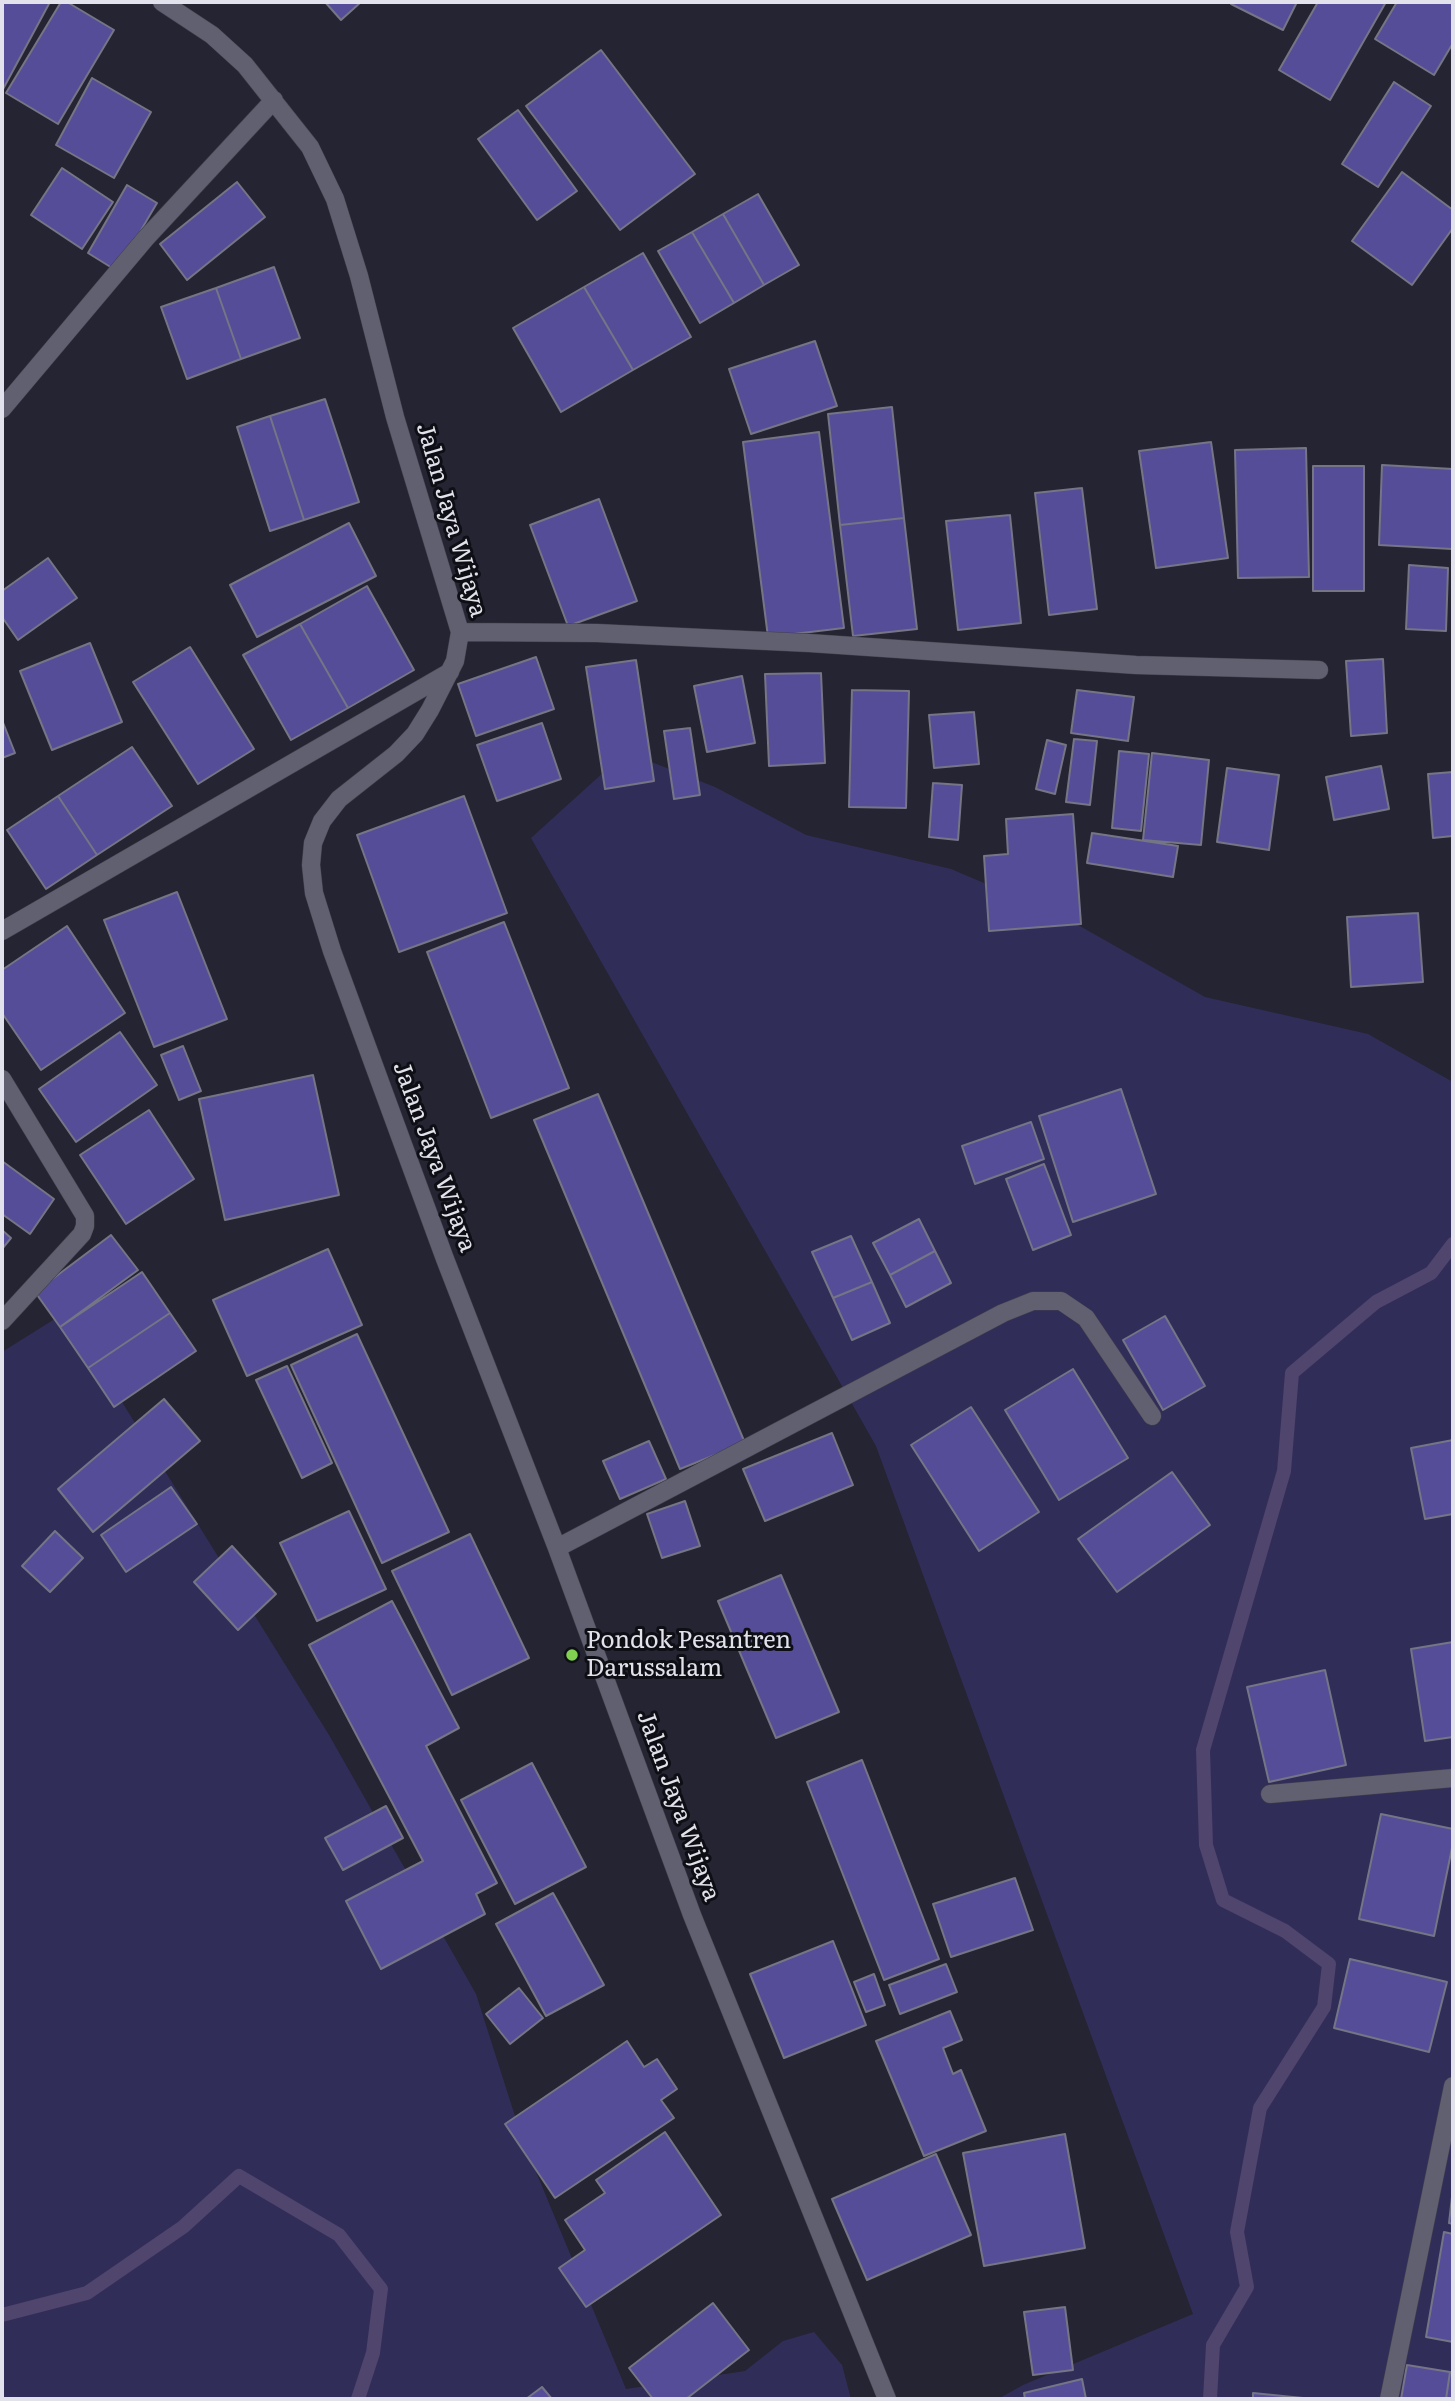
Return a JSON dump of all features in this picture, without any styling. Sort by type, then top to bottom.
[{"type":"street","name":"Jalan Jaya Wijaya","points":[[162,2],[212,35],[245,65],[310,147],[335,199],[359,276],[395,417],[460,632],[459,649],[450,672],[415,734],[396,754],[339,799],[322,821],[313,843],[311,864],[314,892],[332,951],[445,1259],[557,1548],[692,1915],[887,2399]]},
{"type":"street","points":[[2,409],[146,238],[274,100]]},
{"type":"street","points":[[460,632],[597,633],[809,643],[1136,665],[1319,670]]},
{"type":"street","points":[[2,931],[450,672]]},
{"type":"street","points":[[2,1079],[85,1216],[82,1234],[2,1321]]},
{"type":"street","points":[[557,1548],[1003,1313],[1033,1301],[1061,1301],[1086,1318],[1152,1416]]},
{"type":"street","points":[[1270,1794],[1453,1778]]},
{"type":"street","points":[[1389,2399],[1453,2086]]},
{"type":"shaded area","points":[[626,752],[715,787],[806,835],[951,869],[1064,917],[1205,997],[1368,1034],[1453,1082],[1453,2399],[998,2399],[1023,2385],[1193,2314],[876,1446],[531,838]]},
{"type":"shaded area","points":[[66,1312],[329,1735],[476,1994],[522,2138],[626,2389],[745,2371],[783,2341],[814,2332],[842,2365],[851,2399],[2,2399],[2,1352]]},
{"type":"building","points":[[2,2],[50,2],[2,91]]},
{"type":"building","points":[[61,2],[67,2],[114,30],[58,124],[6,93]]},
{"type":"building","points":[[325,2],[361,2],[341,20]]},
{"type":"building","points":[[1297,2],[1283,30],[1231,4]]},
{"type":"building","points":[[1318,2],[1386,2],[1330,100],[1279,70]]},
{"type":"building","points":[[1397,2],[1453,2],[1453,43],[1434,75],[1375,39]]},
{"type":"building","points":[[601,50],[695,174],[620,230],[526,106]]},
{"type":"building","points":[[92,78],[151,112],[114,178],[56,145]]},
{"type":"building","points":[[1394,82],[1431,106],[1378,187],[1342,164]]},
{"type":"building","points":[[518,110],[577,191],[537,220],[478,139]]},
{"type":"building","points":[[62,168],[113,202],[82,249],[31,215]]},
{"type":"building","points":[[1402,172],[1453,210],[1453,228],[1412,285],[1352,241]]},
{"type":"building","points":[[237,182],[265,217],[187,280],[160,244]]},
{"type":"building","points":[[127,185],[157,203],[117,271],[88,253]]},
{"type":"building","points":[[758,194],[799,265],[764,285],[723,214]]},
{"type":"building","points":[[723,214],[764,285],[734,303],[692,232]]},
{"type":"building","points":[[692,232],[734,303],[700,323],[658,251]]},
{"type":"building","points":[[643,253],[691,337],[633,370],[584,287]]},
{"type":"building","points":[[274,267],[300,338],[241,359],[216,288]]},
{"type":"building","points":[[584,287],[633,370],[561,412],[513,328]]},
{"type":"building","points":[[216,288],[241,359],[187,379],[161,307]]},
{"type":"building","points":[[815,341],[837,406],[751,434],[729,369]]},
{"type":"building","points":[[325,399],[359,502],[304,520],[270,416]]},
{"type":"building","points":[[892,407],[904,518],[840,525],[828,414]]},
{"type":"building","points":[[270,416],[304,520],[270,531],[237,427]]},
{"type":"building","points":[[819,432],[844,628],[768,637],[743,442]]},
{"type":"building","points":[[1211,442],[1228,558],[1156,568],[1139,451]]},
{"type":"building","points":[[1306,448],[1309,577],[1238,578],[1235,450]]},
{"type":"building","points":[[1382,465],[1453,469],[1452,549],[1379,545]]},
{"type":"building","points":[[1313,466],[1364,466],[1364,591],[1313,591]]},
{"type":"building","points":[[1082,488],[1097,609],[1049,615],[1035,493]]},
{"type":"building","points":[[599,499],[637,601],[568,626],[530,525]]},
{"type":"building","points":[[1010,515],[1021,623],[958,630],[946,521]]},
{"type":"building","points":[[904,518],[917,629],[853,636],[840,525]]},
{"type":"building","points":[[349,523],[376,576],[257,637],[230,585]]},
{"type":"building","points":[[48,558],[77,598],[18,640],[2,617],[2,591]]},
{"type":"building","points":[[1409,565],[1448,568],[1446,631],[1406,629]]},
{"type":"building","points":[[367,586],[414,670],[348,708],[300,624]]},
{"type":"building","points":[[300,624],[348,708],[291,740],[243,655]]},
{"type":"building","points":[[90,643],[122,722],[52,750],[20,671]]},
{"type":"building","points":[[190,647],[254,749],[198,784],[133,682]]},
{"type":"building","points":[[536,657],[554,709],[476,736],[458,684]]},
{"type":"building","points":[[1383,659],[1387,733],[1351,736],[1346,661]]},
{"type":"building","points":[[636,660],[654,781],[605,789],[586,667]]},
{"type":"building","points":[[821,673],[825,763],[769,766],[765,674]]},
{"type":"building","points":[[742,676],[755,743],[707,752],[694,686]]},
{"type":"building","points":[[852,690],[909,691],[906,808],[849,807]]},
{"type":"building","points":[[1077,690],[1134,697],[1128,741],[1071,733]]},
{"type":"building","points":[[974,712],[979,764],[934,768],[929,715]]},
{"type":"building","points":[[2,720],[15,753],[2,758]]},
{"type":"building","points":[[542,723],[561,779],[497,801],[477,745]]},
{"type":"building","points":[[690,728],[700,795],[674,799],[664,731]]},
{"type":"building","points":[[1074,739],[1097,741],[1090,805],[1066,802]]},
{"type":"building","points":[[1047,740],[1066,745],[1055,794],[1036,789]]},
{"type":"building","points":[[132,747],[172,806],[97,855],[58,796]]},
{"type":"building","points":[[1119,751],[1149,754],[1141,831],[1112,828]]},
{"type":"building","points":[[1152,753],[1209,760],[1201,845],[1143,840]]},
{"type":"building","points":[[1381,766],[1389,809],[1334,820],[1326,777]]},
{"type":"building","points":[[1227,768],[1279,775],[1269,850],[1217,842]]},
{"type":"building","points":[[1453,772],[1453,836],[1433,838],[1428,774]]},
{"type":"building","points":[[933,783],[962,785],[958,840],[929,837]]},
{"type":"building","points":[[58,796],[97,855],[46,889],[7,830]]},
{"type":"building","points":[[464,796],[507,913],[399,952],[357,835]]},
{"type":"building","points":[[1073,814],[1081,924],[989,931],[984,856],[1008,854],[1006,819]]},
{"type":"building","points":[[1092,833],[1178,846],[1173,877],[1087,863]]},
{"type":"building","points":[[177,892],[227,1019],[154,1047],[104,920]]},
{"type":"building","points":[[1418,913],[1423,982],[1351,987],[1347,917]]},
{"type":"building","points":[[504,922],[569,1088],[491,1118],[427,952]]},
{"type":"building","points":[[67,926],[125,1013],[41,1070],[2,1013],[2,970]]},
{"type":"building","points":[[120,1032],[157,1085],[76,1142],[39,1089]]},
{"type":"building","points":[[183,1046],[201,1091],[179,1100],[161,1055]]},
{"type":"building","points":[[313,1075],[339,1195],[225,1220],[199,1099]]},
{"type":"building","points":[[1121,1089],[1156,1194],[1073,1222],[1039,1116]]},
{"type":"building","points":[[598,1094],[745,1443],[680,1469],[534,1120]]},
{"type":"building","points":[[149,1110],[194,1179],[126,1224],[80,1155]]},
{"type":"building","points":[[1031,1122],[1044,1159],[975,1184],[962,1146]]},
{"type":"building","points":[[2,1161],[54,1199],[30,1234],[2,1214]]},
{"type":"building","points":[[1044,1164],[1071,1235],[1033,1250],[1006,1179]]},
{"type":"building","points":[[919,1219],[935,1251],[890,1275],[873,1243]]},
{"type":"building","points":[[2,1230],[11,1238],[2,1249]]},
{"type":"building","points":[[111,1235],[138,1270],[60,1327],[35,1292]]},
{"type":"building","points":[[851,1236],[872,1282],[833,1298],[812,1252]]},
{"type":"building","points":[[328,1249],[362,1325],[247,1376],[213,1300]]},
{"type":"building","points":[[935,1251],[951,1283],[906,1307],[890,1275]]},
{"type":"building","points":[[142,1272],[170,1313],[88,1368],[60,1327]]},
{"type":"building","points":[[872,1282],[890,1323],[852,1340],[833,1298]]},
{"type":"building","points":[[170,1313],[196,1351],[114,1407],[88,1368]]},
{"type":"building","points":[[1165,1316],[1205,1386],[1163,1410],[1123,1340]]},
{"type":"building","points":[[357,1334],[449,1532],[382,1563],[291,1365]]},
{"type":"building","points":[[287,1366],[332,1463],[302,1478],[256,1380]]},
{"type":"building","points":[[1073,1369],[1128,1458],[1059,1500],[1005,1410]]},
{"type":"building","points":[[164,1399],[200,1441],[93,1532],[58,1489]]},
{"type":"building","points":[[971,1407],[1039,1512],[979,1551],[911,1445]]},
{"type":"building","points":[[832,1433],[853,1485],[765,1521],[743,1469]]},
{"type":"building","points":[[1453,1440],[1453,1514],[1425,1519],[1411,1448]]},
{"type":"building","points":[[649,1441],[666,1479],[620,1499],[603,1461]]},
{"type":"building","points":[[1172,1472],[1210,1525],[1117,1592],[1078,1539]]},
{"type":"building","points":[[171,1487],[197,1524],[126,1572],[101,1535]]},
{"type":"building","points":[[685,1501],[700,1546],[662,1558],[647,1514]]},
{"type":"building","points":[[349,1511],[386,1589],[317,1621],[280,1543]]},
{"type":"building","points":[[55,1531],[83,1558],[50,1592],[22,1566]]},
{"type":"building","points":[[470,1534],[529,1658],[452,1695],[392,1571]]},
{"type":"building","points":[[232,1546],[276,1594],[238,1630],[194,1582]]},
{"type":"building","points":[[781,1575],[839,1712],[776,1738],[718,1601]]},
{"type":"building","points":[[392,1601],[459,1728],[426,1746],[497,1883],[476,1894],[485,1914],[381,1969],[346,1901],[423,1861],[309,1645]]},
{"type":"building","points":[[1453,1642],[1453,1737],[1425,1741],[1411,1649]]},
{"type":"building","points":[[1325,1670],[1346,1765],[1269,1782],[1247,1687]]},
{"type":"building","points":[[862,1760],[939,1959],[884,1980],[807,1782]]},
{"type":"building","points":[[532,1763],[586,1867],[515,1904],[461,1800]]},
{"type":"building","points":[[386,1806],[403,1838],[343,1870],[325,1838]]},
{"type":"building","points":[[1381,1814],[1453,1829],[1453,1843],[1434,1936],[1359,1919]]},
{"type":"building","points":[[1015,1878],[1033,1930],[951,1957],[933,1904]]},
{"type":"building","points":[[553,1893],[604,1985],[546,2016],[496,1924]]},
{"type":"building","points":[[833,1941],[866,2025],[784,2058],[750,1974]]},
{"type":"building","points":[[1350,1959],[1447,1982],[1429,2052],[1334,2028]]},
{"type":"building","points":[[946,1964],[957,1992],[900,2014],[889,1985]]},
{"type":"building","points":[[874,1974],[885,2005],[866,2012],[854,1982]]},
{"type":"building","points":[[519,1988],[543,2018],[510,2044],[486,2014]]},
{"type":"building","points":[[950,2011],[962,2040],[943,2048],[953,2074],[961,2070],[986,2131],[924,2156],[876,2041]]},
{"type":"building","points":[[627,2041],[644,2067],[657,2059],[677,2089],[661,2100],[674,2118],[555,2198],[505,2124]]},
{"type":"building","points":[[665,2132],[721,2215],[586,2307],[559,2268],[585,2250],[565,2220],[605,2193],[596,2180]]},
{"type":"building","points":[[1065,2134],[1085,2248],[984,2266],[963,2153]]},
{"type":"building","points":[[936,2154],[971,2235],[867,2280],[832,2199]]},
{"type":"building","points":[[1453,2188],[1453,2224],[1449,2223]]},
{"type":"building","points":[[1444,2232],[1453,2234],[1453,2342],[1426,2337]]},
{"type":"building","points":[[713,2303],[749,2350],[686,2399],[653,2399],[629,2368]]},
{"type":"building","points":[[1065,2307],[1073,2370],[1033,2375],[1024,2312]]},
{"type":"building","points":[[1407,2365],[1450,2372],[1446,2399],[1401,2399]]},
{"type":"building","points":[[1450,2372],[1453,2373],[1453,2399],[1446,2399]]},
{"type":"building","points":[[1082,2379],[1086,2399],[1025,2399],[1024,2393]]},
{"type":"building","points":[[542,2387],[552,2399],[526,2399]]},
{"type":"building","points":[[1253,2393],[1313,2399],[1253,2399]]},
{"type":"waterway","points":[[1210,2399],[1213,2345],[1247,2287],[1237,2232],[1260,2108],[1324,2007],[1329,1964],[1285,1931],[1223,1900],[1206,1845],[1203,1750],[1284,1471],[1292,1373],[1376,1302],[1431,1273],[1453,1244]]},
{"type":"waterway","points":[[2,2315],[87,2293],[183,2227],[239,2176],[339,2235],[381,2289],[373,2353],[358,2399]]},
{"type":"place","name":"Pondok Pesantren Darussalam","points":[[572,1655]]}]
